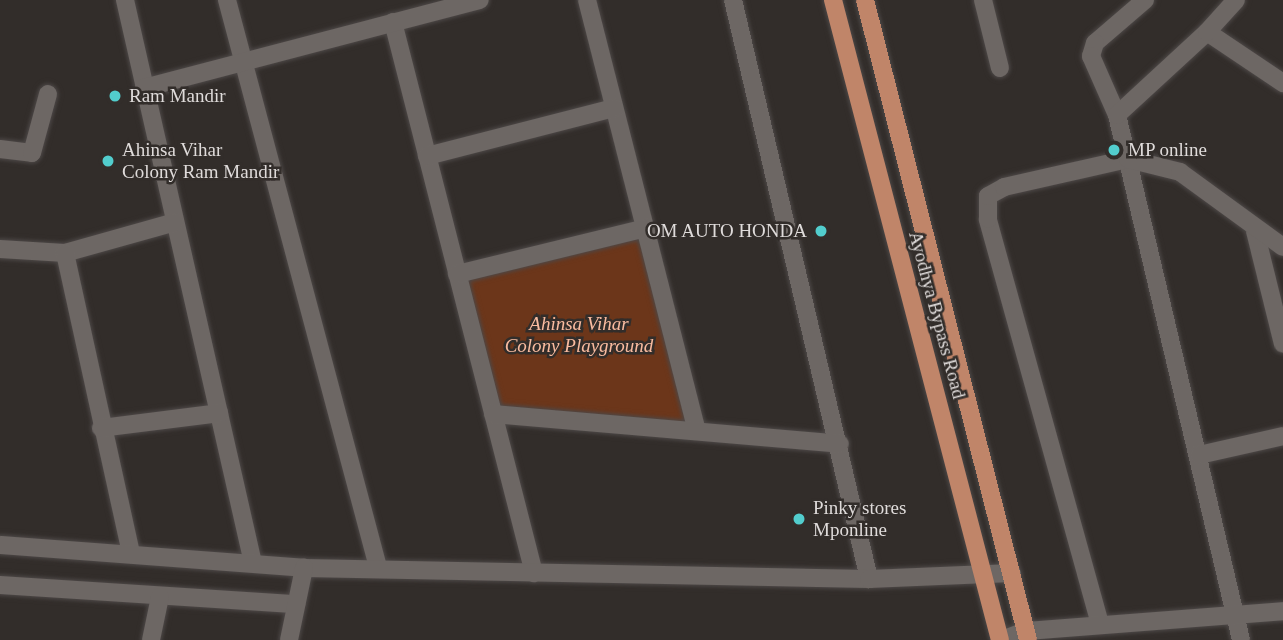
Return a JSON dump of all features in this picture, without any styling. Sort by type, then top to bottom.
[{"type":"main road","name":"Ayodhya Bypass Road","points":[[833,0],[1001,640]]},
{"type":"main road","name":"Ayodhya Bypass Road","points":[[865,0],[1027,635]]},
{"type":"street","points":[[125,0],[253,563]]},
{"type":"street","points":[[227,0],[378,567]]},
{"type":"street","points":[[144,88],[244,59],[393,22],[441,5],[480,0]]},
{"type":"street","points":[[587,0],[696,428]]},
{"type":"street","points":[[733,0],[840,444],[869,579]]},
{"type":"street","points":[[983,0],[1000,68]]},
{"type":"street","points":[[1145,0],[1122,8],[1091,49],[1117,115],[1241,640]]},
{"type":"street","points":[[1117,115],[1207,32],[1224,4]]},
{"type":"street","points":[[393,22],[534,573]]},
{"type":"street","points":[[1207,32],[1283,83]]},
{"type":"street","points":[[0,149],[32,153],[48,94]]},
{"type":"street","points":[[427,156],[614,108]]},
{"type":"street","points":[[1100,624],[988,219],[988,196],[1004,187],[1128,159],[1180,172],[1255,231],[1283,247]]},
{"type":"street","points":[[0,248],[65,253],[175,222]]},
{"type":"street","points":[[457,274],[645,228]]},
{"type":"street","points":[[1255,231],[1283,344]]},
{"type":"street","points":[[65,253],[101,428],[131,554]]},
{"type":"street","points":[[101,428],[219,413]]},
{"type":"street","points":[[493,414],[696,428],[840,444]]},
{"type":"street","points":[[1199,455],[1283,436]]},
{"type":"street","points":[[0,544],[304,568],[378,567],[534,573],[869,579],[1012,573]]},
{"type":"street","points":[[289,640],[304,568]]},
{"type":"street","points":[[1,588],[296,604]]},
{"type":"street","points":[[151,640],[160,597]]},
{"type":"street","points":[[1001,640],[1100,624],[1283,611]]},
{"type":"green space","name":"Ahinsa Vihar Colony Playground","points":[[643,232],[693,427],[493,415],[461,276]]},
{"type":"place","name":"Ram Mandir","points":[[115,96]]},
{"type":"place","name":"MP online","points":[[1114,150]]},
{"type":"place","name":"Ahinsa Vihar Colony Ram Mandir","points":[[108,161]]},
{"type":"place","name":"OM AUTO HONDA","points":[[821,231]]},
{"type":"place","name":"Pinky stores Mponline","points":[[799,519]]}]
